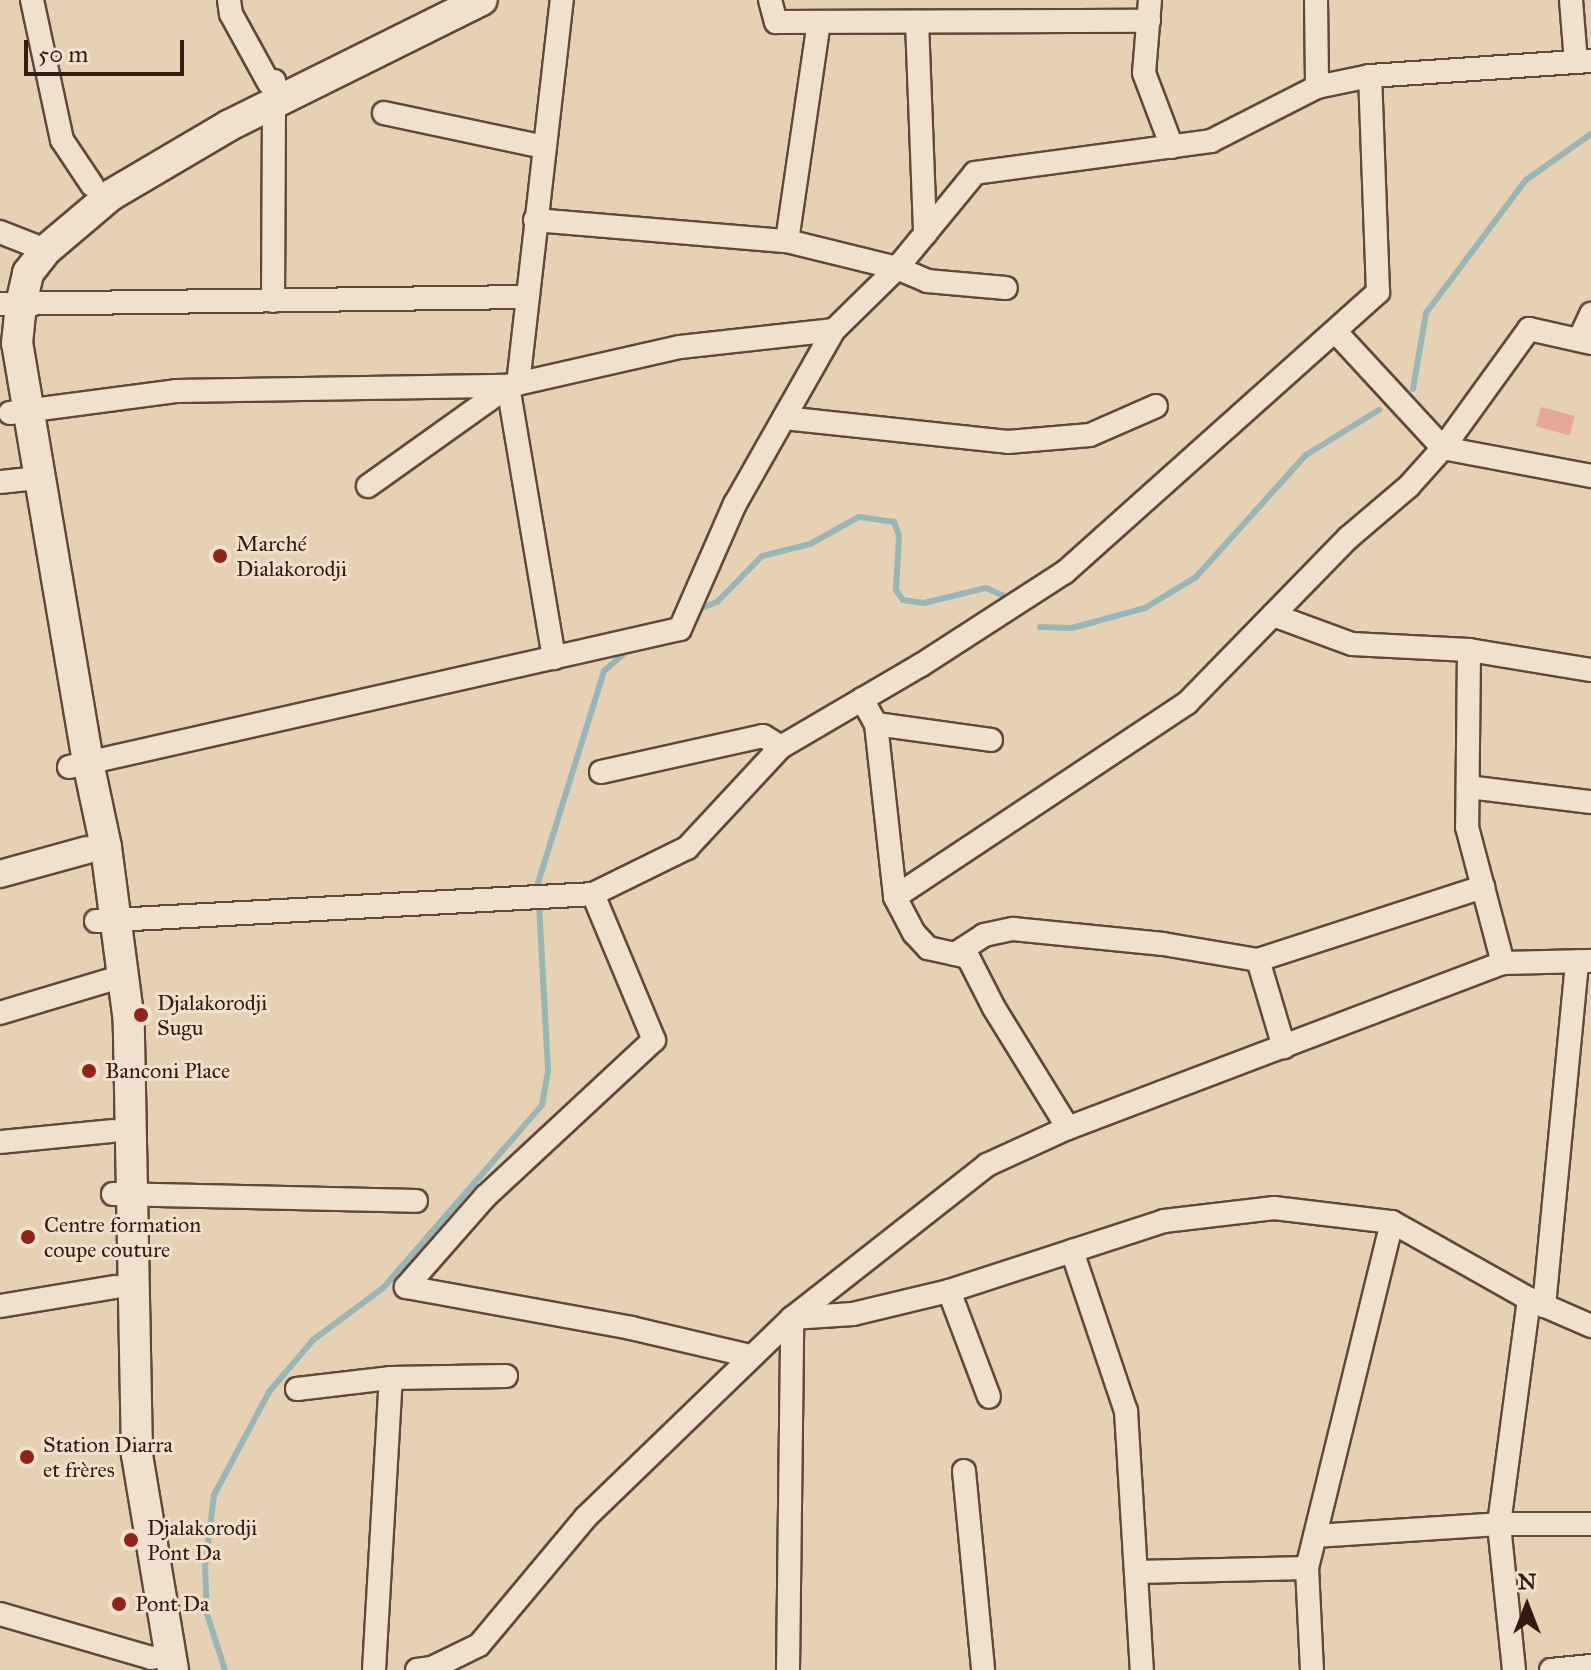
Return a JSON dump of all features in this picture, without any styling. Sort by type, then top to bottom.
[{"type":"main road","points":[[24,242],[92,185],[437,0]]},
{"type":"main road","points":[[24,242],[111,195],[272,89],[482,0]]},
{"type":"main road","points":[[24,242],[28,273],[7,304],[17,343],[20,480],[96,848],[114,979],[129,1022],[115,1287],[117,1455],[162,1663]]},
{"type":"main road","points":[[114,979],[110,1023],[112,1131],[122,1194],[137,1454],[162,1663]]},
{"type":"street","points":[[32,0],[62,140],[92,185]]},
{"type":"street","points":[[229,0],[231,14],[272,89],[273,301]]},
{"type":"street","points":[[554,658],[513,385],[527,297],[562,0]]},
{"type":"street","points":[[770,0],[776,22],[912,15],[1150,10],[1144,73],[1172,147]]},
{"type":"street","points":[[1316,0],[1317,87]]},
{"type":"street","points":[[78,765],[680,629],[735,504],[834,330],[897,268],[975,173],[1211,141],[1317,87],[1370,76],[1584,61],[1571,0]]},
{"type":"street","points":[[912,15],[925,234]]},
{"type":"street","points":[[787,241],[819,22]]},
{"type":"street","points":[[106,921],[593,894],[687,848],[781,747],[1065,572],[1378,292],[1370,76]]},
{"type":"street","points":[[384,113],[544,147]]},
{"type":"street","points":[[535,220],[787,241],[897,268],[927,281],[1006,288]]},
{"type":"street","points":[[7,304],[527,297]]},
{"type":"street","points":[[895,897],[1187,703],[1348,538],[1409,486],[1443,448],[1529,329],[1585,342],[1591,314]]},
{"type":"street","points":[[19,412],[176,391],[513,385],[680,347],[834,330]]},
{"type":"street","points":[[1335,331],[1443,448],[1591,476]]},
{"type":"street","points":[[368,486],[513,385]]},
{"type":"street","points":[[784,418],[1008,442],[1090,435],[1156,406]]},
{"type":"street","points":[[1273,615],[1352,644],[1469,650],[1591,670]]},
{"type":"street","points":[[1469,650],[1467,827],[1503,963]]},
{"type":"street","points":[[862,699],[876,724],[895,897],[914,933],[928,948],[968,957],[994,1008],[1068,1128]]},
{"type":"street","points":[[876,724],[991,740]]},
{"type":"street","points":[[601,772],[763,736],[781,747]]},
{"type":"street","points":[[1468,787],[1591,802]]},
{"type":"street","points":[[0,874],[96,848]]},
{"type":"street","points":[[955,954],[984,935],[1013,929],[1163,944],[1258,960],[1483,887]]},
{"type":"street","points":[[593,894],[654,1040],[486,1196],[406,1287],[631,1328],[750,1356]]},
{"type":"street","points":[[1258,960],[1284,1047]]},
{"type":"street","points":[[430,1669],[479,1645],[586,1517],[750,1356],[792,1318],[987,1165],[1068,1128],[1503,963],[1584,961],[1536,1303],[1499,1524],[1514,1670]]},
{"type":"street","points":[[0,1013],[114,979]]},
{"type":"street","points":[[0,1142],[112,1131]]},
{"type":"street","points":[[122,1194],[416,1201]]},
{"type":"street","points":[[792,1318],[853,1314],[949,1291],[1164,1221],[1274,1208],[1392,1222],[1536,1303],[1591,1326]]},
{"type":"street","points":[[1312,1670],[1307,1568],[1392,1222]]},
{"type":"street","points":[[1072,1251],[1126,1411],[1142,1670]]},
{"type":"street","points":[[0,1306],[115,1287]]},
{"type":"street","points":[[949,1291],[989,1397]]},
{"type":"street","points":[[788,1670],[792,1318]]},
{"type":"street","points":[[297,1389],[391,1378],[506,1376]]},
{"type":"street","points":[[374,1670],[391,1378]]},
{"type":"street","points":[[964,1471],[983,1670]]},
{"type":"street","points":[[1315,1536],[1499,1524],[1591,1524]]},
{"type":"street","points":[[1136,1572],[1307,1568]]},
{"type":"street","points":[[0,1614],[162,1663]]},
{"type":"street","points":[[1551,1670],[1591,1666]]},
{"type":"building","points":[[1541,407],[1575,416],[1570,435],[1536,426]]},
{"type":"waterway","points":[[1413,389],[1426,313],[1526,180],[1591,134]]},
{"type":"waterway","points":[[1040,627],[1072,628],[1145,608],[1196,577],[1306,455],[1379,410]]},
{"type":"waterway","points":[[697,610],[717,602],[762,556],[810,544],[859,517],[894,522],[899,536],[896,590],[903,600],[924,603],[986,588],[1004,596]]},
{"type":"waterway","points":[[225,1670],[207,1614],[205,1567],[214,1495],[269,1392],[313,1340],[383,1288],[542,1105],[548,1070],[538,883],[604,671],[629,649]]},
{"type":"place","name":"Marché Dialakorodji","points":[[220,556]]},
{"type":"place","name":"Djalakorodji Sugu","points":[[141,1015]]},
{"type":"place","name":"Banconi Place","points":[[89,1071]]},
{"type":"place","name":"Centre formation coupe couture","points":[[28,1237]]},
{"type":"place","name":"Station Diarra et frères","points":[[27,1457]]},
{"type":"place","name":"Djalakorodji Pont Da","points":[[131,1540]]},
{"type":"place","name":"Pont Da","points":[[119,1604]]}]
